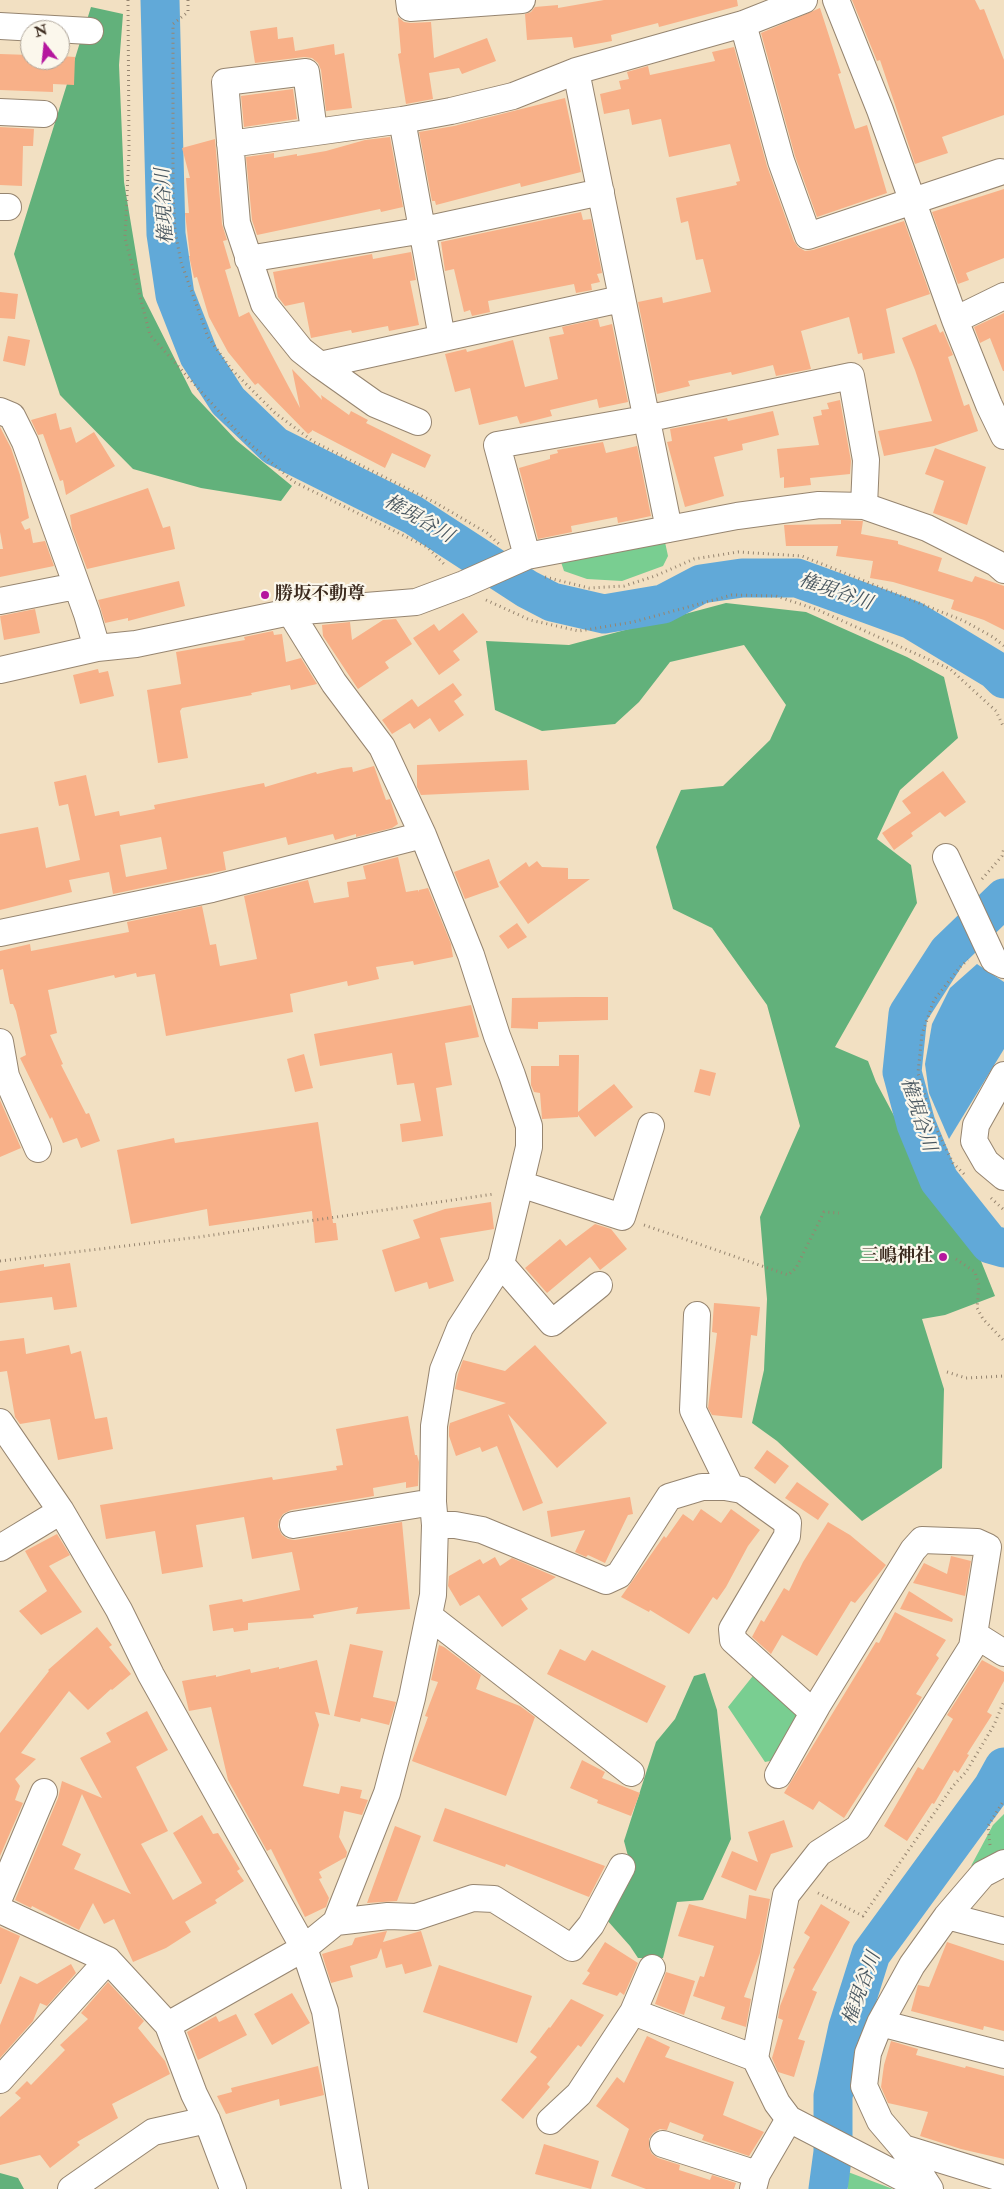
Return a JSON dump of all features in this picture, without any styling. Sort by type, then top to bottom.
[{"type":"street","points":[[409,0],[410,8],[522,0]]},
{"type":"street","points":[[230,144],[402,120],[514,96],[576,71],[743,24],[804,0]]},
{"type":"street","points":[[836,0],[880,110],[955,320],[989,405],[1004,436]]},
{"type":"street","points":[[743,24],[781,161],[808,236],[1000,172]]},
{"type":"street","points":[[0,26],[90,30]]},
{"type":"street","points":[[576,71],[621,299],[670,529]]},
{"type":"street","points":[[314,131],[306,72],[225,82],[237,222],[264,304],[301,350],[320,366],[375,404],[418,422]]},
{"type":"street","points":[[0,112],[44,114]]},
{"type":"street","points":[[402,120],[424,230],[442,338]]},
{"type":"street","points":[[248,259],[424,230],[600,192]]},
{"type":"street","points":[[955,320],[1004,296]]},
{"type":"street","points":[[320,366],[621,299]]},
{"type":"street","points":[[520,560],[497,445],[646,419],[851,376],[866,460],[864,506]]},
{"type":"street","points":[[0,411],[12,416],[25,442],[96,648]]},
{"type":"street","points":[[0,670],[96,648],[136,644],[290,612],[416,602],[520,560],[737,516],[819,505],[864,506],[927,528],[996,563],[1004,570]]},
{"type":"street","points":[[0,601],[76,586]]},
{"type":"street","points":[[168,2025],[304,1948],[336,1922],[387,1794],[412,1698],[429,1616],[433,1595],[434,1426],[443,1370],[460,1328],[501,1264],[529,1147],[528,1126],[512,1075],[496,1036],[471,955],[423,834],[382,747],[334,683],[290,612]]},
{"type":"street","points":[[0,933],[212,889],[423,834]]},
{"type":"street","points":[[946,857],[992,951]]},
{"type":"street","points":[[0,1042],[6,1076],[38,1149]]},
{"type":"street","points":[[997,1187],[974,1141],[976,1125],[1004,1075]]},
{"type":"street","points":[[519,1187],[622,1217],[651,1126]]},
{"type":"street","points":[[501,1264],[552,1323],[599,1285]]},
{"type":"street","points":[[697,1315],[694,1410],[731,1488]]},
{"type":"street","points":[[0,1422],[61,1511],[119,1610],[151,1675],[304,1948],[325,2011],[355,2189]]},
{"type":"street","points":[[293,1525],[434,1513],[455,1525],[482,1530],[606,1581],[619,1575],[669,1497],[702,1487],[742,1490],[788,1523],[787,1536],[732,1628],[733,1640],[806,1706],[817,1706]]},
{"type":"street","points":[[0,1548],[61,1511]]},
{"type":"street","points":[[778,1775],[817,1706],[913,1550],[922,1540],[977,1542],[988,1547],[972,1647],[858,1828],[819,1853],[786,1895],[755,2058],[777,2103],[797,2123],[853,2154],[924,2189]]},
{"type":"street","points":[[429,1616],[631,1773]]},
{"type":"street","points":[[974,1634],[1004,1653]]},
{"type":"street","points":[[0,1896],[44,1792]]},
{"type":"street","points":[[930,2189],[903,2148],[880,2121],[864,2086],[868,2053],[880,2023],[912,1965],[947,1916],[983,1874],[1000,1865]]},
{"type":"street","points":[[336,1922],[388,1916],[416,1917],[473,1898],[494,1899],[572,1948],[591,1925],[622,1867]]},
{"type":"street","points":[[0,1910],[108,1960],[168,2025],[233,2189]]},
{"type":"street","points":[[947,1916],[1004,1931]]},
{"type":"street","points":[[3,2070],[108,1960]]},
{"type":"street","points":[[550,2121],[579,2094],[633,2012],[652,1968]]},
{"type":"street","points":[[633,2012],[755,2058]]},
{"type":"street","points":[[880,2023],[1004,2056]]},
{"type":"street","points":[[71,2189],[153,2132],[207,2120]]},
{"type":"street","points":[[663,2144],[755,2182],[797,2123]]},
{"type":"street","points":[[903,2148],[1004,2179]]},
{"type":"path","points":[[128,0],[129,152],[125,238],[150,335],[242,437],[294,482],[427,548],[464,584],[486,600],[530,620],[579,631],[633,622],[732,595],[776,596],[818,610],[950,669],[996,712],[1004,728]]},
{"type":"path","points":[[520,560],[552,580],[589,588],[624,586],[655,576],[694,559],[738,552],[802,556],[964,621],[993,637],[1004,646]]},
{"type":"path","points":[[965,898],[1002,856],[1004,848]]},
{"type":"path","points":[[967,1177],[952,1163],[933,1122],[918,1073],[922,1034],[934,1000],[961,966],[992,951]]},
{"type":"path","points":[[0,1261],[199,1237],[519,1187]]},
{"type":"path","points":[[997,1187],[1004,1210]]},
{"type":"path","points":[[622,1217],[788,1275],[796,1268],[824,1212],[839,1213]]},
{"type":"path","points":[[956,1259],[974,1272],[979,1285],[977,1308],[983,1319],[1004,1341]]},
{"type":"path","points":[[947,1372],[966,1378],[1004,1376]]},
{"type":"path","points":[[797,1882],[863,1916],[953,1786],[966,1772],[994,1725],[1004,1701]]},
{"type":"path","points":[[1000,1865],[990,1847],[988,1826],[1004,1800]]},
{"type":"green space","points":[[91,7],[123,14],[119,65],[124,182],[143,296],[192,393],[236,440],[292,486],[281,501],[201,488],[133,469],[60,395],[14,254]]},
{"type":"green space","points":[[665,542],[668,556],[663,566],[622,581],[587,579],[564,571],[561,562]]},
{"type":"green space","points":[[726,603],[806,612],[907,657],[944,677],[958,738],[900,790],[877,839],[911,865],[917,903],[835,1047],[868,1061],[876,1082],[940,1202],[977,1251],[995,1296],[945,1315],[922,1319],[944,1389],[942,1468],[862,1521],[777,1441],[752,1423],[764,1370],[767,1299],[760,1217],[800,1126],[767,1005],[712,928],[673,909],[656,847],[681,790],[723,786],[770,740],[786,705],[744,645],[670,662],[639,702],[615,724],[542,731],[495,710],[486,641],[569,645]]},
{"type":"green space","points":[[756,1672],[805,1715],[775,1760],[765,1762],[728,1707]]},
{"type":"green space","points":[[705,1673],[717,1710],[731,1839],[703,1900],[677,1902],[663,1958],[638,1958],[606,1919],[632,1871],[624,1841],[656,1742],[675,1719],[694,1676]]},
{"type":"green space","points":[[1004,1814],[1004,1854],[971,1866],[993,1825]]},
{"type":"green space","points":[[848,2172],[893,2189],[848,2189]]},
{"type":"green space","points":[[0,2173],[18,2178],[24,2189],[0,2189]]},
{"type":"water","points":[[977,964],[1004,982],[1004,1049],[949,1139],[929,1093],[925,1064],[932,1024],[950,988]]},
{"type":"building","points":[[604,0],[737,0],[738,6],[659,27],[658,23],[611,35],[612,41],[574,48],[572,37],[527,40],[525,14],[531,12],[535,7],[558,5],[558,8]]},
{"type":"building","points":[[852,0],[975,0],[980,10],[984,9],[1004,60],[1004,115],[942,137],[948,153],[915,164],[880,60],[877,61]]},
{"type":"building","points":[[820,8],[841,73],[838,74],[855,129],[867,125],[887,193],[817,217],[795,156],[761,33]]},
{"type":"building","points":[[398,17],[404,22],[431,22],[434,58],[487,38],[496,61],[462,74],[459,68],[429,73],[433,99],[406,104],[398,54],[401,53]]},
{"type":"building","points":[[277,27],[278,39],[293,37],[295,51],[334,44],[335,55],[344,53],[352,108],[326,111],[321,70],[318,63],[312,58],[304,57],[255,63],[250,31]]},
{"type":"building","points":[[734,47],[767,166],[794,241],[798,247],[805,251],[813,250],[904,221],[930,294],[886,309],[895,353],[863,360],[862,353],[858,354],[849,317],[801,331],[811,369],[776,376],[773,365],[732,375],[731,372],[688,381],[690,386],[657,394],[638,302],[662,297],[663,303],[711,292],[703,259],[696,260],[688,221],[681,223],[676,198],[737,185],[736,182],[740,181],[730,144],[669,157],[661,119],[632,125],[629,109],[604,114],[600,94],[621,89],[619,81],[629,79],[627,72],[648,66],[650,75],[715,61],[712,52]]},
{"type":"building","points":[[0,54],[20,55],[20,70],[70,70],[70,57],[75,57],[74,85],[53,84],[53,92],[0,90]]},
{"type":"building","points":[[293,89],[297,119],[244,127],[241,96]]},
{"type":"building","points":[[565,98],[581,172],[521,187],[520,183],[436,205],[435,201],[432,201],[419,132],[454,126]]},
{"type":"building","points":[[0,127],[34,129],[33,146],[23,146],[22,186],[0,185]]},
{"type":"building","points":[[390,137],[403,207],[381,212],[380,209],[257,235],[252,220],[246,157],[274,153],[274,158],[297,154],[297,156],[326,151],[365,140]]},
{"type":"building","points":[[215,139],[222,224],[227,240],[223,241],[231,268],[225,270],[239,317],[249,312],[300,408],[292,369],[322,400],[321,395],[349,415],[351,411],[368,420],[366,423],[431,455],[425,468],[392,453],[385,468],[312,430],[308,434],[258,383],[255,385],[228,352],[209,317],[197,277],[194,278],[189,256],[185,213],[189,213],[186,178],[190,178],[182,148]]},
{"type":"building","points":[[1004,189],[1004,258],[966,273],[969,280],[958,284],[932,212]]},
{"type":"building","points":[[581,212],[583,220],[591,219],[602,273],[597,274],[600,282],[591,284],[592,290],[576,293],[574,284],[488,301],[490,312],[472,316],[470,310],[464,312],[454,269],[445,271],[441,242]]},
{"type":"building","points":[[411,252],[416,280],[410,281],[419,325],[389,331],[388,326],[352,333],[351,330],[311,338],[304,302],[285,306],[278,297],[273,272],[372,254],[373,259]]},
{"type":"building","points":[[0,292],[18,294],[15,319],[0,318]]},
{"type":"building","points":[[1004,313],[1003,371],[990,338],[980,343],[974,327]]},
{"type":"building","points":[[598,319],[600,327],[612,324],[628,402],[599,408],[597,399],[550,410],[552,416],[520,424],[517,416],[479,425],[470,388],[455,392],[445,354],[466,349],[467,352],[513,340],[525,387],[558,379],[549,337],[564,334],[562,327]]},
{"type":"building","points":[[936,324],[940,333],[943,331],[953,355],[948,357],[964,406],[969,404],[978,431],[934,446],[884,456],[878,431],[932,421],[902,338]]},
{"type":"building","points":[[8,336],[30,340],[25,366],[3,361]]},
{"type":"building","points":[[840,400],[851,461],[850,474],[810,478],[811,485],[784,488],[784,477],[780,478],[777,449],[819,445],[813,417],[822,415],[821,410],[829,409],[827,403]]},
{"type":"building","points":[[773,411],[779,435],[742,444],[743,450],[714,457],[724,496],[685,507],[667,442],[672,441],[670,429],[727,418],[728,421]]},
{"type":"building","points":[[56,413],[60,430],[71,427],[76,443],[94,432],[115,466],[66,495],[63,480],[60,481],[43,434],[38,435],[31,420]]},
{"type":"building","points":[[0,427],[11,448],[20,475],[29,518],[21,522],[25,530],[30,528],[33,543],[45,541],[54,566],[0,577],[0,549],[3,549],[0,532]]},
{"type":"building","points":[[603,442],[606,453],[637,446],[651,516],[618,523],[617,517],[571,526],[572,532],[538,539],[519,468],[550,459],[550,455],[558,453],[557,450]]},
{"type":"building","points":[[935,448],[986,467],[967,525],[933,513],[944,481],[925,474]]},
{"type":"building","points":[[148,488],[163,528],[170,526],[175,549],[87,569],[72,529],[70,515]]},
{"type":"building","points":[[841,520],[863,521],[861,534],[898,541],[898,544],[942,558],[938,571],[972,582],[975,576],[1004,586],[1004,630],[984,620],[951,609],[954,600],[893,582],[870,578],[873,561],[836,556],[838,546],[786,546],[784,525],[841,524]]},
{"type":"building","points":[[179,581],[185,606],[128,621],[128,618],[105,623],[98,600]]},
{"type":"building","points":[[35,609],[40,633],[4,640],[0,616]]},
{"type":"building","points":[[463,613],[478,632],[453,651],[460,660],[439,675],[413,638],[434,624],[439,631]]},
{"type":"building","points":[[396,619],[412,644],[385,662],[389,668],[358,689],[323,636],[322,625],[350,622],[352,640],[383,620]]},
{"type":"building","points":[[273,631],[274,635],[282,634],[286,662],[301,658],[317,684],[291,690],[290,685],[251,693],[252,695],[182,708],[180,711],[188,758],[158,763],[147,690],[181,684],[176,652],[245,640],[244,637]]},
{"type":"building","points":[[98,669],[99,673],[108,671],[114,696],[80,704],[73,675]]},
{"type":"building","points":[[453,683],[462,695],[454,701],[464,715],[439,732],[430,718],[414,729],[410,723],[392,734],[382,720],[412,699],[418,707]]},
{"type":"building","points":[[527,760],[529,790],[421,795],[417,787],[417,765]]},
{"type":"building","points":[[374,766],[386,800],[390,799],[398,824],[392,828],[356,837],[356,834],[335,840],[333,834],[288,845],[286,837],[223,852],[226,870],[113,894],[109,872],[69,880],[72,892],[0,910],[0,834],[38,827],[46,868],[80,860],[68,804],[59,806],[54,782],[86,775],[95,816],[119,811],[120,816],[155,809],[154,805],[264,783],[265,787],[316,772],[317,774],[352,767],[353,772]],"holes":[[[161,837],[167,869],[126,877],[120,845]]]},
{"type":"building","points":[[943,771],[966,802],[945,817],[940,812],[911,833],[913,836],[894,850],[882,833],[911,813],[902,801]]},
{"type":"building","points":[[398,857],[406,892],[418,890],[419,892],[419,890],[428,888],[451,944],[453,957],[414,965],[413,961],[376,967],[379,979],[348,986],[347,981],[290,994],[293,1012],[166,1036],[155,974],[137,977],[136,973],[115,978],[114,975],[48,990],[57,1033],[50,1035],[63,1064],[61,1065],[86,1114],[89,1113],[100,1141],[81,1148],[77,1138],[63,1143],[52,1117],[50,1119],[20,1058],[26,1055],[16,1011],[13,1004],[10,1004],[3,969],[0,970],[0,951],[30,944],[31,951],[129,932],[127,922],[202,906],[210,945],[216,944],[220,966],[257,959],[244,896],[308,880],[314,903],[349,897],[347,882],[366,879],[363,866]]},
{"type":"building","points":[[489,859],[499,887],[465,899],[454,872]]},
{"type":"building","points":[[537,861],[542,867],[568,868],[568,879],[590,879],[528,924],[499,882],[526,862],[529,867]]},
{"type":"building","points":[[517,923],[527,937],[508,949],[499,936]]},
{"type":"building","points":[[608,997],[608,1020],[538,1022],[538,1029],[511,1028],[512,998]]},
{"type":"building","points":[[471,1005],[479,1037],[445,1043],[452,1085],[436,1088],[443,1136],[402,1142],[400,1124],[421,1121],[414,1083],[397,1085],[392,1053],[320,1066],[314,1034]]},
{"type":"building","points":[[304,1054],[313,1088],[295,1092],[287,1059]]},
{"type":"building","points":[[559,1055],[579,1055],[578,1112],[614,1084],[633,1107],[595,1137],[578,1115],[578,1117],[542,1119],[540,1093],[534,1092],[531,1085],[531,1066],[559,1066]]},
{"type":"building","points":[[700,1069],[716,1073],[710,1096],[694,1092]]},
{"type":"building","points":[[0,1100],[21,1148],[0,1157]]},
{"type":"building","points":[[318,1122],[333,1223],[336,1223],[338,1240],[315,1243],[312,1211],[209,1226],[207,1209],[131,1224],[117,1150],[174,1138],[175,1143]]},
{"type":"building","points":[[491,1202],[494,1229],[440,1238],[454,1281],[429,1289],[427,1282],[395,1292],[382,1250],[420,1238],[413,1220],[445,1209]]},
{"type":"building","points":[[595,1224],[611,1229],[627,1249],[600,1270],[590,1257],[547,1293],[525,1268],[560,1239],[566,1246]]},
{"type":"building","points":[[70,1263],[77,1307],[54,1310],[52,1297],[0,1303],[0,1271],[44,1264],[44,1267]]},
{"type":"building","points":[[714,1303],[760,1307],[757,1336],[751,1335],[742,1418],[712,1415],[708,1408],[717,1333],[712,1332]]},
{"type":"building","points":[[24,1338],[26,1354],[69,1345],[71,1354],[81,1351],[95,1419],[107,1417],[113,1449],[58,1460],[50,1419],[20,1424],[15,1417],[7,1371],[0,1372],[0,1341]]},
{"type":"building","points":[[535,1345],[607,1423],[557,1468],[508,1414],[543,1503],[523,1511],[497,1446],[482,1452],[480,1447],[456,1456],[449,1436],[449,1427],[450,1423],[506,1403],[455,1389],[463,1360],[505,1371]]},
{"type":"building","points":[[408,1416],[415,1455],[417,1455],[419,1462],[418,1486],[406,1488],[406,1482],[373,1488],[374,1496],[291,1510],[283,1514],[279,1520],[278,1527],[282,1535],[288,1539],[295,1540],[402,1522],[410,1609],[356,1614],[358,1607],[313,1615],[314,1618],[248,1623],[248,1630],[234,1632],[233,1628],[213,1631],[209,1605],[242,1599],[243,1602],[300,1590],[292,1552],[252,1559],[244,1517],[196,1525],[203,1567],[162,1574],[155,1531],[106,1539],[100,1505],[272,1477],[273,1480],[337,1470],[336,1466],[343,1465],[336,1429]]},
{"type":"building","points":[[767,1450],[789,1466],[775,1484],[754,1468]]},
{"type":"building","points":[[797,1482],[829,1504],[818,1520],[785,1498]]},
{"type":"building","points":[[630,1497],[633,1514],[628,1515],[605,1563],[588,1555],[586,1557],[575,1552],[585,1530],[551,1537],[547,1511]]},
{"type":"building","points":[[701,1509],[721,1523],[731,1509],[760,1530],[748,1546],[726,1587],[717,1600],[713,1597],[689,1634],[650,1610],[649,1612],[621,1597],[664,1536],[666,1538],[683,1514],[693,1521]]},
{"type":"building","points":[[828,1522],[850,1535],[886,1565],[855,1603],[851,1601],[817,1656],[782,1635],[771,1654],[752,1637],[761,1620],[764,1622],[784,1588],[789,1591],[803,1562]]},
{"type":"building","points":[[57,1534],[70,1555],[49,1566],[82,1612],[41,1635],[19,1611],[47,1591],[25,1551]]},
{"type":"building","points":[[951,1556],[971,1561],[965,1596],[913,1583],[924,1563],[947,1574]]},
{"type":"building","points":[[495,1557],[500,1566],[512,1558],[556,1577],[521,1599],[528,1609],[502,1627],[479,1595],[460,1606],[448,1586],[449,1576],[480,1559],[483,1564]]},
{"type":"building","points":[[909,1591],[953,1619],[952,1622],[900,1609]]},
{"type":"building","points":[[895,1612],[946,1640],[936,1655],[939,1658],[916,1694],[922,1697],[844,1818],[819,1801],[813,1810],[784,1793],[876,1642],[879,1643]]},
{"type":"building","points":[[97,1627],[112,1645],[109,1647],[131,1674],[88,1710],[69,1691],[21,1753],[36,1759],[15,1779],[20,1786],[15,1800],[23,1803],[0,1856],[0,1733],[48,1670]]},
{"type":"building","points":[[350,1644],[383,1651],[373,1697],[396,1702],[389,1725],[361,1718],[360,1722],[334,1716]]},
{"type":"building","points":[[439,1645],[481,1675],[476,1689],[520,1706],[535,1717],[506,1796],[412,1761],[428,1717],[425,1716],[438,1682],[431,1680]]},
{"type":"building","points":[[560,1649],[585,1661],[592,1650],[666,1686],[647,1723],[547,1674]]},
{"type":"building","points":[[317,1660],[330,1715],[315,1712],[319,1725],[303,1786],[339,1794],[341,1786],[362,1790],[360,1798],[368,1800],[362,1815],[344,1811],[339,1837],[347,1852],[346,1857],[319,1872],[322,1878],[319,1879],[329,1898],[326,1907],[305,1917],[271,1849],[267,1851],[228,1780],[211,1707],[189,1711],[182,1681],[216,1675],[216,1677],[250,1669],[251,1673],[279,1667],[279,1669]]},
{"type":"building","points":[[982,1660],[1004,1672],[1004,1681],[987,1712],[992,1715],[967,1754],[969,1755],[958,1773],[954,1770],[934,1804],[932,1803],[907,1841],[884,1826],[918,1767],[923,1770],[953,1719],[947,1715]]},
{"type":"building","points":[[147,1711],[168,1750],[136,1767],[168,1831],[141,1844],[173,1900],[202,1883],[173,1833],[202,1815],[213,1834],[218,1833],[240,1869],[237,1871],[244,1881],[215,1900],[217,1903],[185,1922],[191,1932],[166,1948],[133,1962],[114,1919],[104,1924],[93,1903],[79,1930],[32,1906],[31,1908],[15,1900],[58,1798],[62,1781],[102,1798],[80,1758],[111,1742],[106,1733]],"holes":[[[82,1794],[131,1894],[74,1869],[81,1854],[62,1845]]]},
{"type":"building","points":[[582,1760],[605,1772],[602,1778],[640,1793],[631,1816],[597,1803],[598,1800],[570,1788]]},
{"type":"building","points":[[445,1808],[605,1866],[589,1897],[506,1864],[505,1867],[433,1841]]},
{"type":"building","points":[[784,1820],[793,1847],[771,1854],[756,1891],[721,1877],[732,1851],[758,1862],[748,1832]]},
{"type":"building","points":[[395,1826],[421,1836],[397,1901],[367,1903]]},
{"type":"building","points":[[749,1895],[770,1899],[760,1953],[744,1997],[751,1999],[746,2027],[721,2019],[725,2007],[693,1996],[700,1976],[704,1977],[714,1946],[678,1936],[689,1904],[746,1919]]},
{"type":"building","points":[[821,1904],[850,1922],[812,1990],[817,1992],[798,2039],[805,2041],[794,2077],[778,2072],[772,2058],[783,2020],[778,2018],[780,2006],[795,1969],[793,1968],[810,1937],[804,1933]]},
{"type":"building","points":[[0,1927],[20,1936],[1,1984],[0,1984]]},
{"type":"building","points":[[387,1931],[383,1942],[421,1931],[432,1966],[405,1974],[402,1964],[386,1968],[381,1948],[377,1958],[350,1966],[353,1977],[331,1983],[322,1954],[352,1945],[355,1938]]},
{"type":"building","points":[[605,1942],[638,1963],[624,1995],[620,1992],[617,1996],[582,1984],[590,1973],[587,1971]]},
{"type":"building","points":[[947,1942],[1004,1961],[1004,2031],[984,2026],[983,2030],[911,2011],[918,1985],[929,1987]]},
{"type":"building","points":[[71,1964],[76,1973],[47,2006],[40,2003],[33,2021],[0,2058],[0,2025],[20,1976],[37,1984]]},
{"type":"building","points":[[439,1965],[532,1996],[517,2043],[423,2012]]},
{"type":"building","points":[[666,1972],[695,1981],[684,2015],[655,2004]]},
{"type":"building","points":[[108,1982],[144,2021],[138,2028],[165,2061],[170,2074],[112,2104],[118,2118],[77,2142],[80,2145],[50,2168],[40,2155],[0,2165],[0,2117],[21,2098],[15,2093],[27,2081],[31,2085],[65,2050],[60,2045],[88,2019],[81,2013]]},
{"type":"building","points":[[292,1993],[310,2023],[272,2045],[254,2014]]},
{"type":"building","points":[[571,1999],[604,2015],[581,2047],[578,2045],[547,2084],[550,2087],[523,2119],[501,2100],[537,2057],[530,2052]]},
{"type":"building","points":[[236,2014],[247,2035],[198,2060],[187,2032],[216,2016],[219,2022]]},
{"type":"building","points":[[647,2036],[670,2047],[665,2057],[734,2082],[723,2115],[764,2132],[749,2156],[702,2140],[704,2135],[670,2122],[667,2130],[660,2129],[653,2133],[649,2139],[649,2148],[652,2154],[658,2158],[680,2165],[679,2170],[710,2180],[712,2175],[736,2183],[734,2189],[646,2189],[611,2176],[629,2129],[596,2106],[617,2077],[624,2083]]},
{"type":"building","points":[[891,2041],[918,2049],[916,2055],[1004,2076],[1004,2159],[961,2149],[920,2136],[928,2112],[888,2103],[881,2087],[884,2065]]},
{"type":"building","points":[[318,2066],[324,2095],[280,2106],[279,2099],[226,2114],[217,2096],[232,2092],[231,2088]]},
{"type":"building","points":[[544,2144],[599,2161],[591,2189],[535,2174]]},
{"type":"waterway","name":"権現谷川","points":[[160,0],[166,234],[175,295],[199,356],[228,401],[275,446],[413,515],[527,589],[552,602],[604,614],[663,604],[701,584],[742,578],[797,578],[912,620],[995,670],[1004,679]]},
{"type":"waterway","name":"権現谷川","points":[[1004,898],[948,952],[908,1014],[902,1072],[916,1124],[939,1180],[990,1244],[1004,1248]]},
{"type":"waterway","name":"権現谷川","points":[[828,2189],[833,2152],[833,2096],[848,2027],[871,1954],[993,1787],[1004,1767]]},
{"type":"place","name":"勝坂不動尊","points":[[265,595]]},
{"type":"place","name":"三嶋神社","points":[[943,1257]]}]
